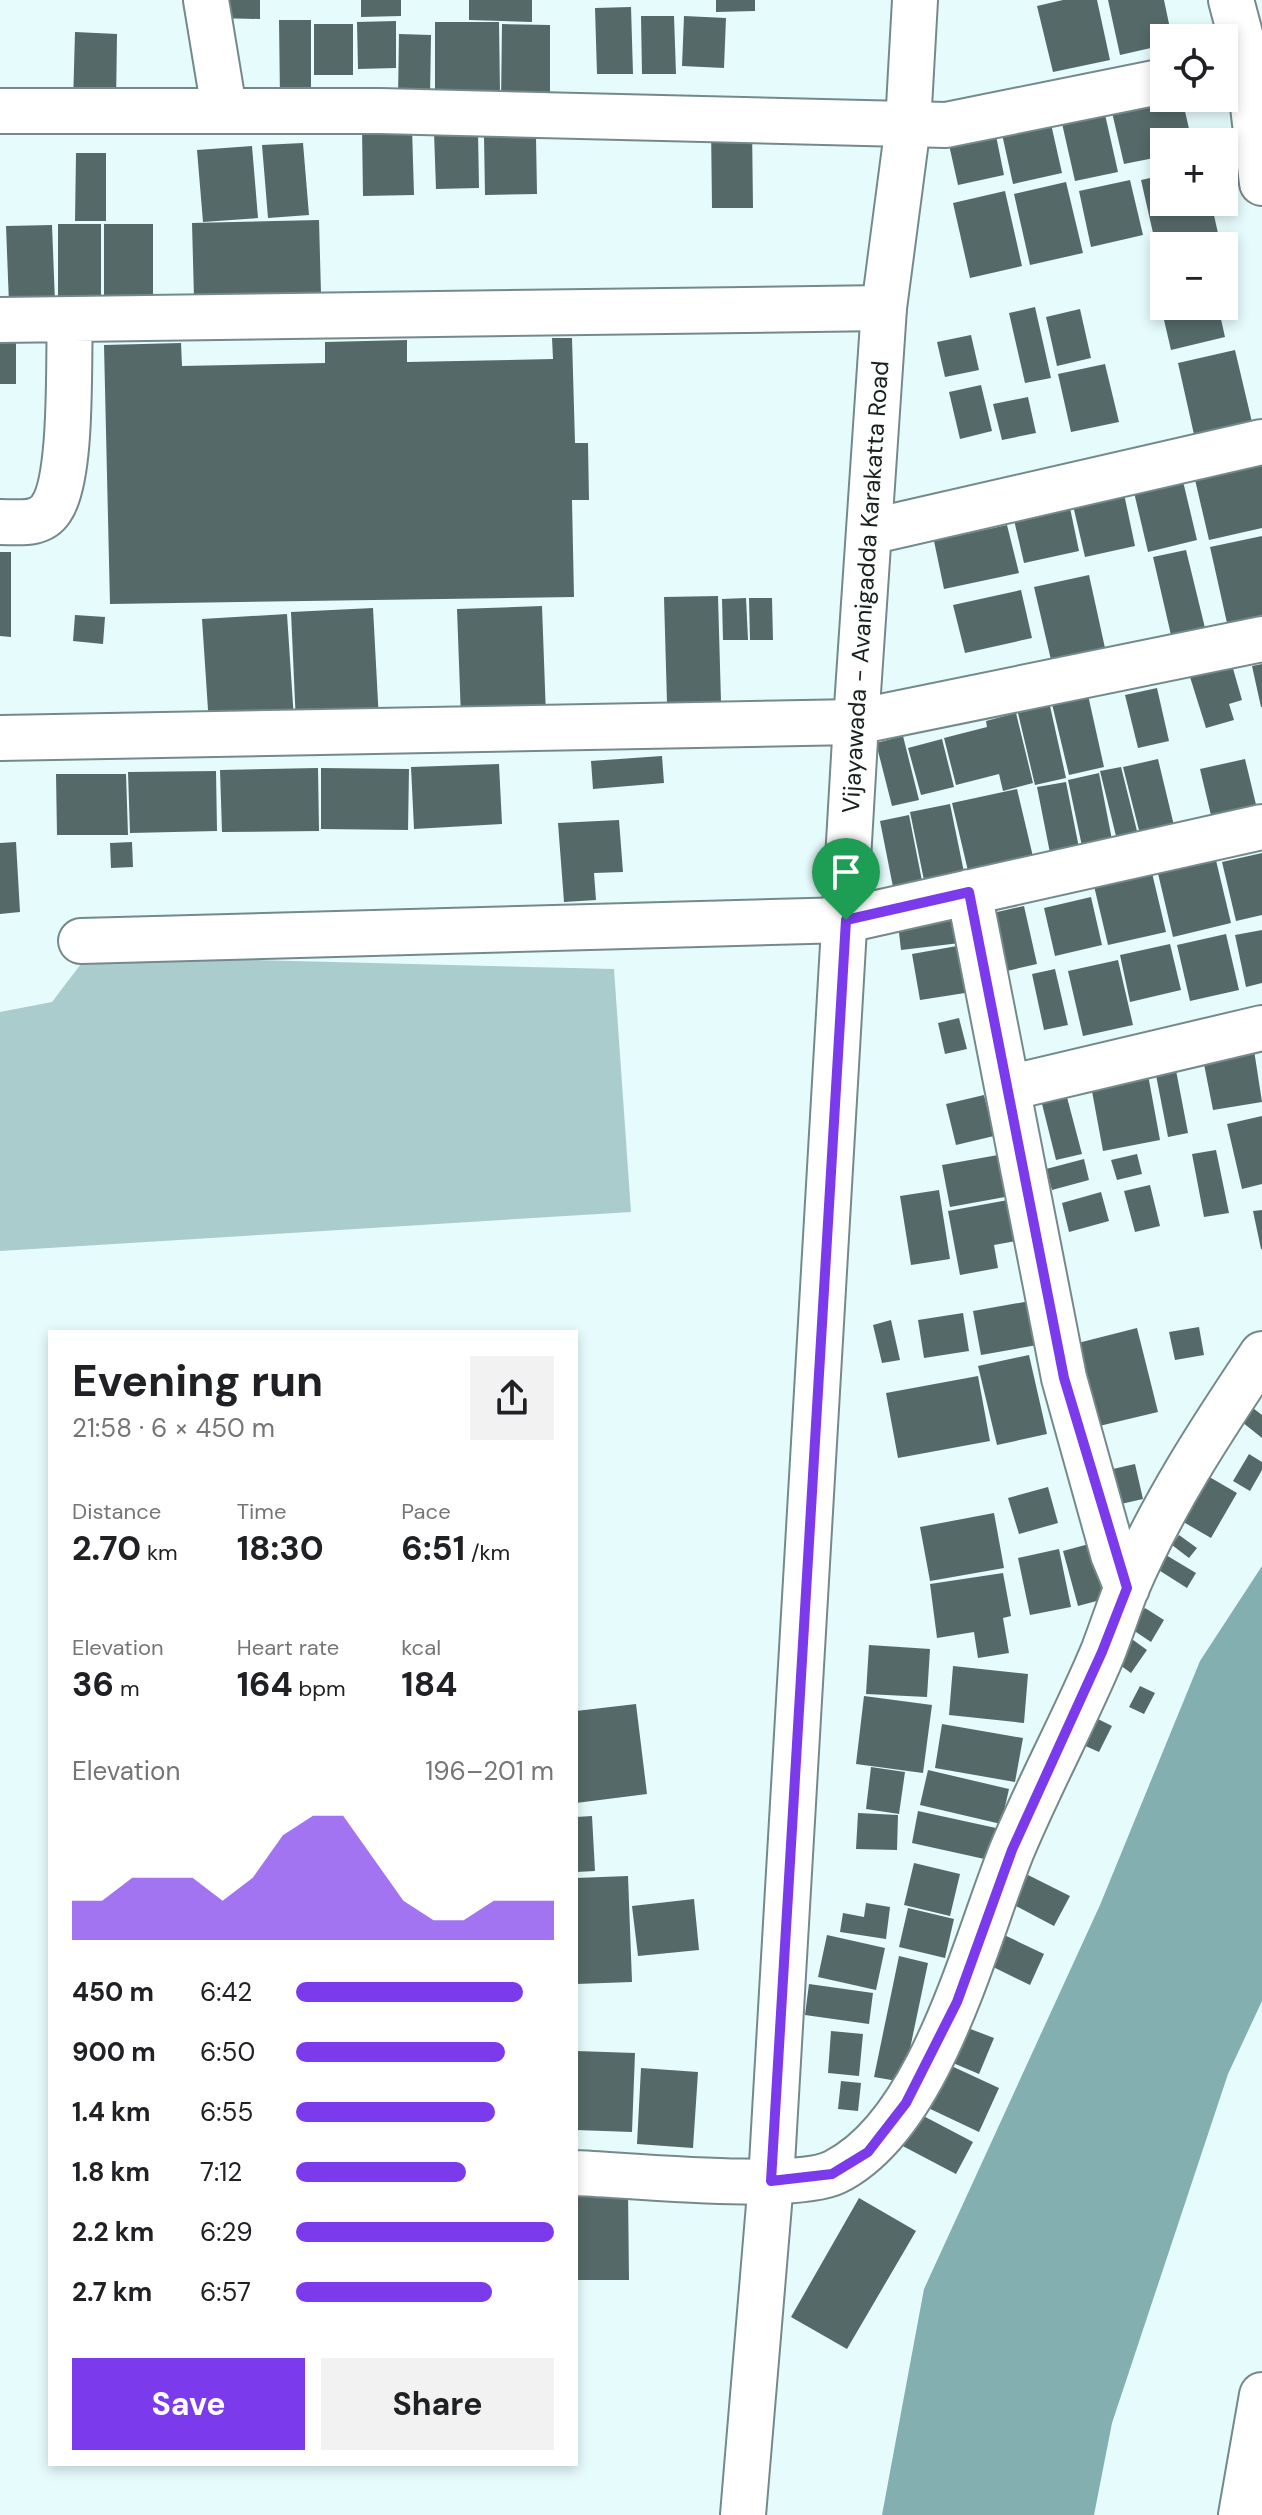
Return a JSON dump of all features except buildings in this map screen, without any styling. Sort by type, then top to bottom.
[{"type":"street","points":[[206,0],[224,109]]},
{"type":"street","name":"Vijayawada - Avanigadda Karakatta Road","points":[[743,2515],[771,2181],[856,722],[884,308],[908,125],[915,0]]},
{"type":"street","points":[[1231,0],[1245,64],[1262,183]]},
{"type":"street","points":[[0,111],[224,109],[946,125],[1150,84]]},
{"type":"street","points":[[0,320],[884,308]]},
{"type":"street","points":[[0,522],[34,522],[50,511],[63,482],[70,320]]},
{"type":"street","points":[[869,532],[1262,442]]},
{"type":"street","points":[[0,738],[856,722],[1262,639]]},
{"type":"street","points":[[81,941],[846,920],[1262,827]]},
{"type":"street","points":[[969,892],[1064,1378],[1127,1588]]},
{"type":"street","points":[[1008,1088],[1262,1028]]},
{"type":"street","points":[[578,2173],[771,2181],[832,2174],[868,2152],[906,2103],[957,2002],[1012,1850],[1102,1652],[1127,1588],[1189,1463],[1262,1354]]},
{"type":"street","points":[[1241,2515],[1262,2395]]},
{"type":"shaded area","points":[[87,956],[614,969],[631,1212],[0,1251],[0,1012],[52,1002]]},
{"type":"shaded area","points":[[1262,1566],[1262,2001],[1228,2074],[1112,2423],[1094,2515],[882,2515],[924,2289],[1100,1905],[1200,1661]]},
{"type":"route","points":[[969,892],[1064,1378],[1113,1554],[1127,1588],[1102,1652],[1012,1850],[957,2002],[906,2103],[868,2152],[832,2174],[771,2181],[846,920],[969,892]]}]
